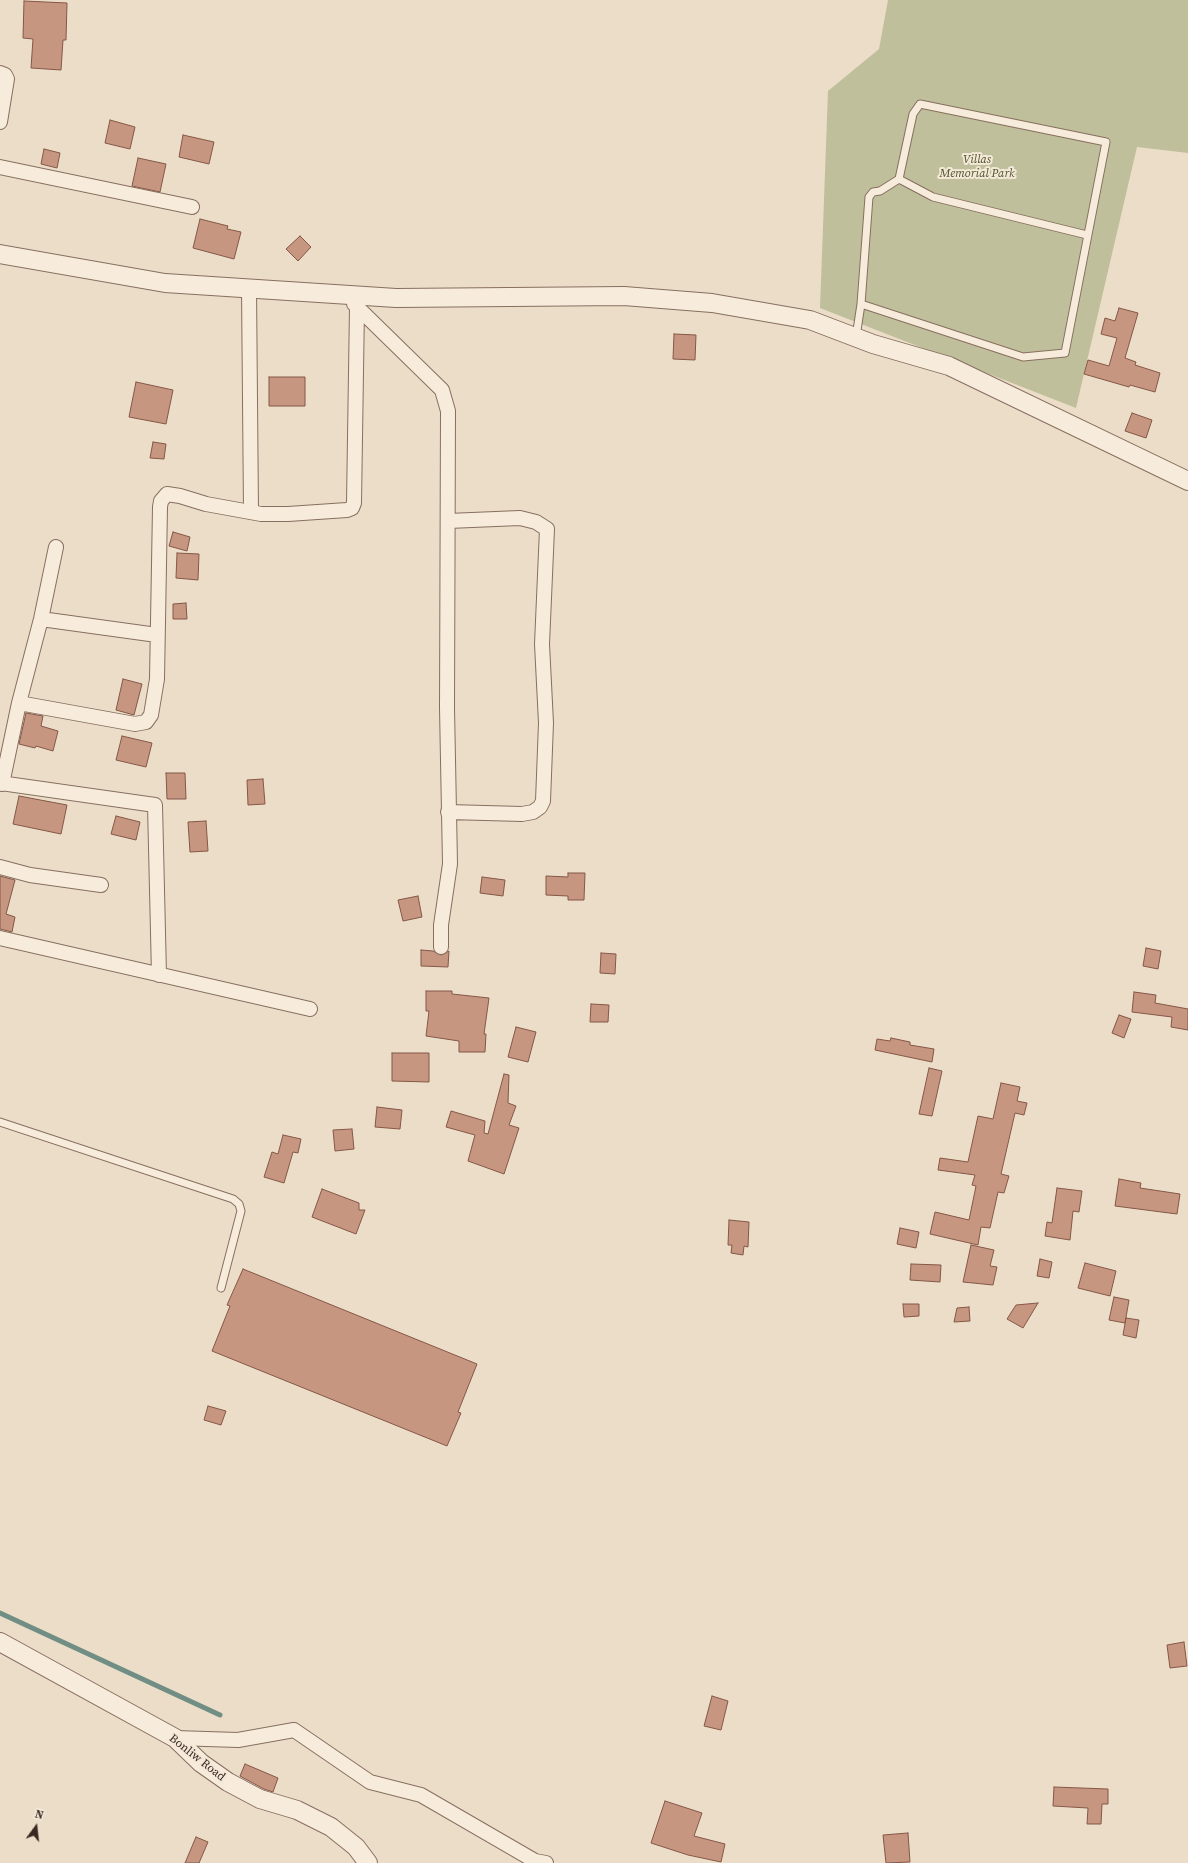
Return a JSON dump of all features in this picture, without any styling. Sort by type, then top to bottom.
[{"type":"street","points":[[0,73],[5,75],[7,79],[0,122]]},
{"type":"street","points":[[0,167],[192,207]]},
{"type":"street","points":[[0,254],[165,282],[249,288],[351,301],[396,298],[624,296],[712,303],[810,320],[856,337],[949,366],[1188,481]]},
{"type":"street","points":[[249,288],[251,512]]},
{"type":"street","points":[[19,703],[135,724],[146,722],[151,715],[157,680],[160,507],[164,497],[167,494],[180,496],[206,504],[251,512],[288,514],[347,510],[352,508],[354,502],[351,301]]},
{"type":"street","points":[[351,301],[442,390],[448,411],[448,812],[450,864],[441,925],[441,947]]},
{"type":"street","points":[[448,521],[520,518],[536,522],[547,529],[542,644],[546,723],[543,801],[540,807],[533,812],[522,814],[448,812]]},
{"type":"street","points":[[56,547],[41,619],[19,703],[1,784],[155,806],[159,975]]},
{"type":"street","points":[[41,619],[157,635]]},
{"type":"street","points":[[0,867],[30,875],[102,885]]},
{"type":"street","points":[[0,938],[310,1010]]},
{"type":"street","name":"Bonliw Road","points":[[0,1642],[175,1738],[201,1763],[228,1782],[260,1799],[296,1810],[332,1827],[356,1847],[368,1863]]},
{"type":"street","points":[[175,1738],[238,1740],[294,1730],[370,1782],[421,1795],[535,1861],[546,1863]]},
{"type":"lane","points":[[856,337],[861,304],[869,197],[873,192],[880,191],[899,179],[914,114],[920,104],[1106,142],[1065,353],[1023,357],[861,304]]},
{"type":"lane","points":[[899,179],[933,197],[1087,235]]},
{"type":"lane","points":[[0,1122],[233,1199],[239,1204],[241,1211],[221,1288]]},
{"type":"green space","name":"Villas Memorial Park","points":[[888,0],[1188,0],[1188,153],[1137,147],[1076,408],[820,308],[828,91],[879,49]]},
{"type":"building","points":[[24,1],[67,3],[66,40],[63,40],[61,70],[31,68],[33,39],[23,38]]},
{"type":"building","points":[[110,120],[135,127],[130,149],[105,143]]},
{"type":"building","points":[[183,135],[214,142],[209,164],[179,157]]},
{"type":"building","points":[[44,149],[60,153],[57,168],[41,164]]},
{"type":"building","points":[[138,158],[166,164],[160,192],[132,186]]},
{"type":"building","points":[[200,219],[228,226],[227,229],[241,232],[234,259],[193,248]]},
{"type":"building","points":[[300,236],[311,247],[298,261],[286,249]]},
{"type":"building","points":[[1119,308],[1138,313],[1125,358],[1136,362],[1135,365],[1160,373],[1155,392],[1130,385],[1129,387],[1084,374],[1088,360],[1109,366],[1117,338],[1101,334],[1105,318],[1115,321]]},
{"type":"building","points":[[674,334],[696,335],[695,360],[673,359]]},
{"type":"building","points":[[269,377],[305,377],[305,406],[269,406]]},
{"type":"building","points":[[136,382],[173,390],[166,424],[129,417]]},
{"type":"building","points":[[1132,413],[1152,420],[1146,438],[1125,431]]},
{"type":"building","points":[[153,442],[166,444],[164,459],[150,458]]},
{"type":"building","points":[[173,532],[190,537],[187,551],[169,546]]},
{"type":"building","points":[[177,553],[199,554],[198,580],[176,578]]},
{"type":"building","points":[[186,603],[187,619],[173,619],[173,604]]},
{"type":"building","points":[[123,679],[142,684],[134,715],[116,710]]},
{"type":"building","points":[[26,713],[43,716],[41,726],[58,731],[53,751],[36,746],[35,748],[19,744]]},
{"type":"building","points":[[122,736],[152,743],[146,767],[116,760]]},
{"type":"building","points":[[166,773],[185,773],[186,799],[167,799]]},
{"type":"building","points":[[263,779],[265,804],[248,805],[247,780]]},
{"type":"building","points":[[19,796],[67,805],[61,834],[13,824]]},
{"type":"building","points":[[116,816],[140,822],[136,840],[111,834]]},
{"type":"building","points":[[206,821],[208,851],[190,852],[188,822]]},
{"type":"building","points":[[568,873],[585,873],[584,900],[568,900],[568,896],[546,895],[546,876],[568,877]]},
{"type":"building","points":[[0,876],[15,880],[6,914],[15,917],[12,932],[0,929]]},
{"type":"building","points":[[482,877],[505,880],[503,896],[480,893]]},
{"type":"building","points":[[418,896],[422,917],[403,921],[398,900]]},
{"type":"building","points":[[1146,948],[1161,951],[1158,969],[1143,966]]},
{"type":"building","points":[[421,950],[433,951],[441,955],[449,951],[448,967],[421,966]]},
{"type":"building","points":[[601,953],[616,954],[615,974],[600,973]]},
{"type":"building","points":[[426,991],[452,991],[452,994],[489,998],[484,1034],[486,1034],[485,1052],[459,1052],[459,1041],[426,1036],[429,1011],[426,1011]]},
{"type":"building","points":[[1134,992],[1156,995],[1155,1003],[1188,1009],[1188,1030],[1171,1027],[1172,1017],[1132,1012]]},
{"type":"building","points":[[591,1004],[609,1005],[608,1022],[590,1022]]},
{"type":"building","points":[[1119,1015],[1131,1019],[1124,1038],[1112,1033]]},
{"type":"building","points":[[516,1027],[536,1032],[528,1062],[508,1057]]},
{"type":"building","points":[[891,1038],[910,1042],[910,1045],[934,1049],[932,1062],[875,1050],[877,1039],[890,1041]]},
{"type":"building","points":[[392,1053],[429,1053],[429,1082],[392,1081]]},
{"type":"building","points":[[929,1068],[942,1071],[932,1116],[919,1114]]},
{"type":"building","points":[[504,1074],[509,1075],[508,1103],[516,1106],[509,1125],[519,1128],[504,1174],[468,1161],[475,1135],[446,1127],[451,1111],[485,1121],[484,1133],[488,1134]]},
{"type":"building","points":[[1001,1083],[1020,1087],[1017,1101],[1027,1103],[1024,1115],[1015,1113],[1001,1174],[1009,1176],[1004,1193],[998,1192],[990,1228],[981,1227],[978,1245],[930,1234],[935,1212],[969,1220],[976,1186],[972,1185],[975,1175],[938,1170],[940,1158],[968,1162],[978,1116],[993,1119]]},
{"type":"building","points":[[377,1107],[402,1110],[400,1129],[375,1127]]},
{"type":"building","points":[[352,1129],[354,1149],[335,1151],[333,1130]]},
{"type":"building","points":[[283,1135],[301,1139],[298,1153],[293,1152],[284,1183],[264,1177],[272,1152],[278,1154]]},
{"type":"building","points":[[1119,1179],[1141,1183],[1140,1188],[1180,1194],[1177,1214],[1115,1206]]},
{"type":"building","points":[[1057,1188],[1082,1191],[1079,1212],[1073,1211],[1070,1240],[1045,1236],[1047,1222],[1052,1223]]},
{"type":"building","points":[[322,1189],[359,1203],[359,1210],[365,1210],[356,1234],[312,1217]]},
{"type":"building","points":[[729,1220],[749,1222],[748,1247],[744,1246],[743,1255],[731,1253],[732,1245],[728,1245]]},
{"type":"building","points":[[900,1228],[919,1232],[916,1248],[897,1244]]},
{"type":"building","points":[[971,1245],[994,1250],[990,1266],[997,1267],[993,1285],[963,1282]]},
{"type":"building","points":[[1040,1259],[1052,1262],[1049,1278],[1037,1276]]},
{"type":"building","points":[[1085,1263],[1116,1271],[1110,1296],[1078,1288]]},
{"type":"building","points":[[911,1264],[941,1265],[940,1282],[910,1280]]},
{"type":"building","points":[[243,1269],[477,1364],[458,1412],[461,1413],[447,1446],[212,1351],[230,1306],[227,1305]]},
{"type":"building","points":[[1114,1297],[1129,1300],[1125,1323],[1109,1320]]},
{"type":"building","points":[[1038,1303],[1023,1328],[1007,1319],[1016,1305]]},
{"type":"building","points":[[903,1304],[919,1304],[919,1316],[904,1317]]},
{"type":"building","points":[[969,1307],[970,1321],[954,1322],[957,1308]]},
{"type":"building","points":[[1126,1318],[1139,1320],[1136,1338],[1123,1335]]},
{"type":"building","points":[[208,1406],[226,1411],[221,1425],[204,1420]]},
{"type":"building","points":[[1184,1642],[1187,1666],[1170,1668],[1167,1645]]},
{"type":"building","points":[[712,1696],[728,1701],[721,1730],[704,1726]]},
{"type":"building","points":[[245,1764],[278,1778],[273,1792],[264,1789],[240,1776]]},
{"type":"building","points":[[1054,1787],[1108,1789],[1108,1804],[1102,1804],[1101,1824],[1087,1824],[1088,1808],[1053,1806]]},
{"type":"building","points":[[665,1801],[702,1813],[694,1836],[725,1844],[721,1862],[688,1855],[651,1843]]},
{"type":"building","points":[[908,1833],[910,1862],[886,1863],[883,1835]]},
{"type":"building","points":[[196,1837],[208,1842],[199,1863],[185,1863]]},
{"type":"waterway","points":[[0,1613],[220,1715]]}]
